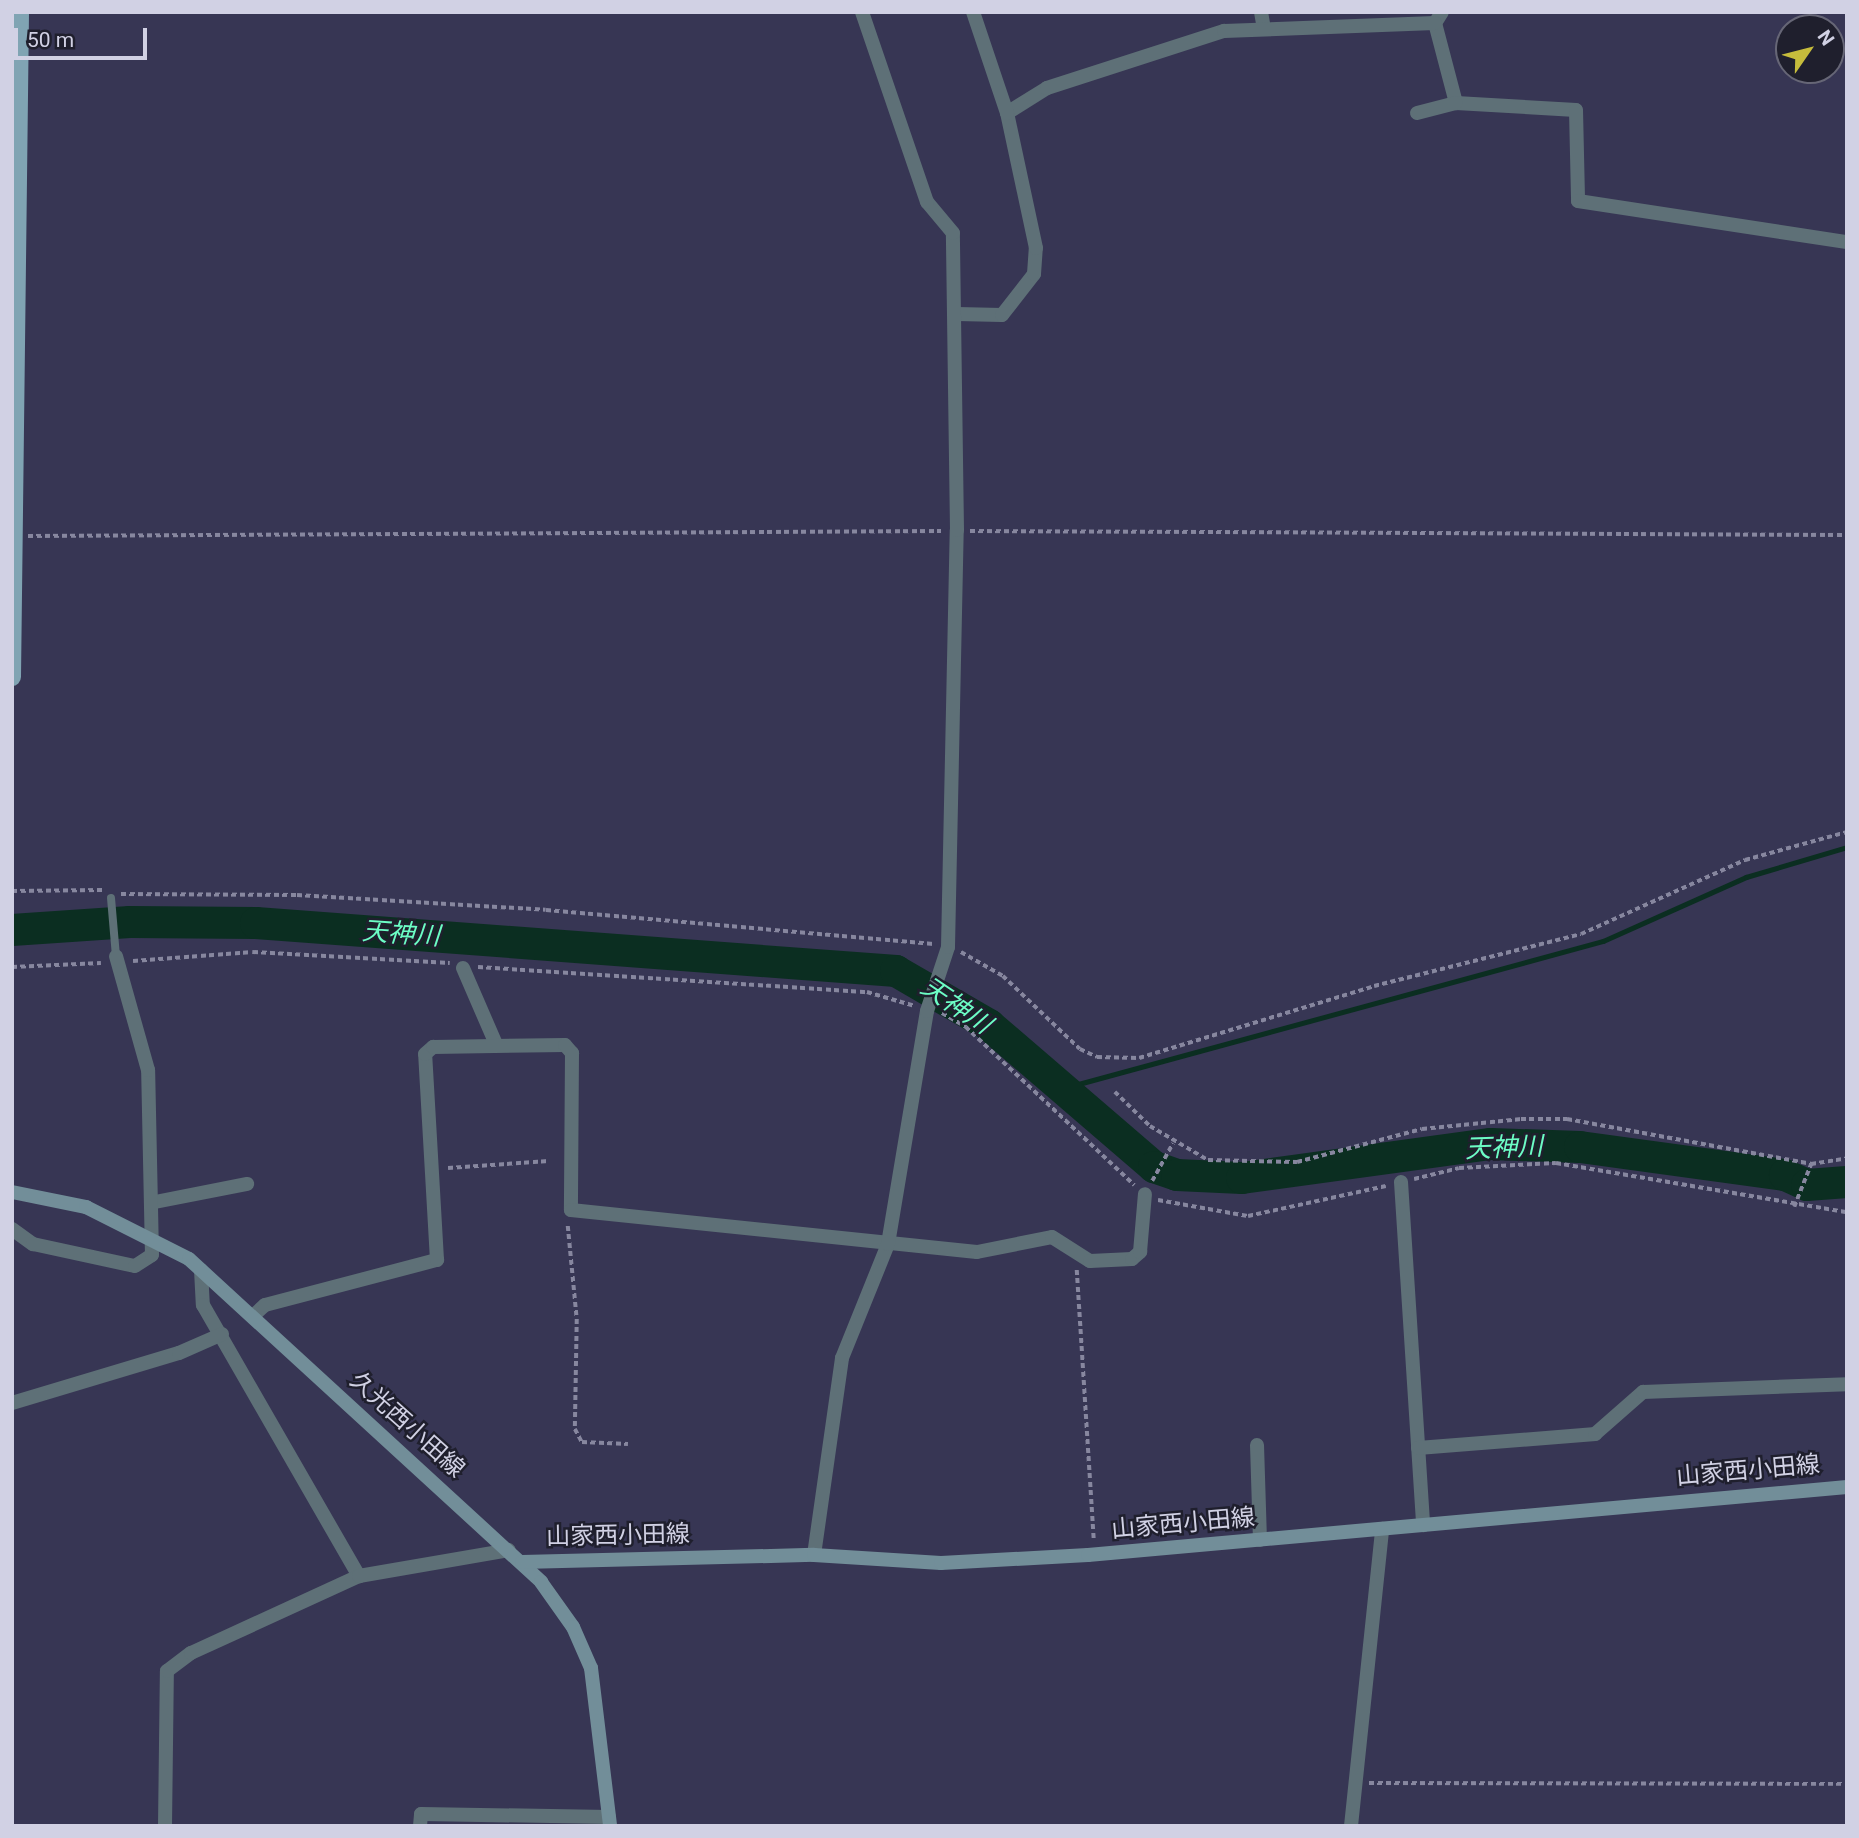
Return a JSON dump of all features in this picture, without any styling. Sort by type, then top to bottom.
[{"type":"main road","points":[[12,677],[17,536],[20,12]]},
{"type":"main road","name":"久光西小田線","points":[[12,1192],[86,1207],[154,1236],[201,1270],[522,1562],[573,1626],[590,1668],[610,1822]]},
{"type":"main road","name":"山家西小田線","points":[[522,1562],[814,1555],[941,1563],[1096,1554],[1847,1487]]},
{"type":"street","points":[[814,1555],[842,1358],[888,1244],[928,1008],[948,947],[957,530],[957,314],[953,233],[927,202],[862,12]]},
{"type":"street","points":[[957,314],[1002,315],[1034,274],[1036,248],[1007,113],[974,12]]},
{"type":"street","points":[[1261,12],[1264,29]]},
{"type":"street","points":[[1007,113],[1047,88],[1174,42],[1264,29],[1439,18],[1456,103]]},
{"type":"street","points":[[1417,113],[1456,103],[1576,110],[1578,201],[1847,243]]},
{"type":"street","points":[[12,1228],[33,1244],[135,1266],[152,1255],[155,1202],[148,1070],[116,960]]},
{"type":"street","points":[[463,968],[495,1042]]},
{"type":"street","points":[[253,1316],[265,1305],[430,1266],[437,1260],[428,1170],[425,1054],[433,1047],[495,1042],[565,1045],[572,1053],[571,1210],[977,1252],[1052,1237],[1079,1258],[1132,1259],[1140,1252],[1145,1194]]},
{"type":"street","points":[[1401,1182],[1423,1525]]},
{"type":"street","points":[[155,1202],[247,1184]]},
{"type":"street","points":[[201,1270],[199,1295],[359,1576]]},
{"type":"street","points":[[12,1403],[180,1353],[222,1334]]},
{"type":"street","points":[[1418,1448],[1594,1434],[1643,1392],[1847,1384]]},
{"type":"street","points":[[1257,1445],[1261,1540]]},
{"type":"street","points":[[1351,1826],[1382,1529]]},
{"type":"street","points":[[165,1826],[167,1671],[191,1653],[359,1576],[509,1550]]},
{"type":"street","points":[[421,1826],[421,1814],[610,1822]]},
{"type":"lane","points":[[111,898],[116,960]]},
{"type":"path","points":[[17,536],[957,530],[1847,535]]},
{"type":"path","points":[[12,891],[297,895],[546,910],[948,947],[1003,976],[1080,1049],[1097,1057],[1139,1058],[1374,986],[1580,934],[1745,860],[1847,832]]},
{"type":"path","points":[[12,967],[253,952],[463,968],[867,992],[928,1008],[967,1027],[1145,1194],[1200,1212],[1248,1216],[1459,1168],[1556,1163],[1794,1207],[1847,1212]]},
{"type":"path","points":[[1115,1092],[1173,1143],[1208,1160],[1261,1165],[1466,1122],[1567,1119],[1811,1164],[1847,1158]]},
{"type":"path","points":[[1145,1194],[1173,1143]]},
{"type":"path","points":[[428,1170],[549,1161]]},
{"type":"path","points":[[1794,1207],[1811,1164]]},
{"type":"path","points":[[571,1210],[575,1429],[582,1442],[628,1444]]},
{"type":"path","points":[[1079,1258],[1096,1554]]},
{"type":"path","points":[[1355,1783],[1847,1784]]},
{"type":"waterway","points":[[1060,1089],[1603,941],[1746,877],[1847,847]]},
{"type":"waterway","name":"天神川","points":[[12,930],[130,922],[256,923],[896,971],[989,1025],[1154,1167],[1177,1175],[1242,1178],[1491,1144],[1580,1147],[1785,1175],[1807,1185],[1847,1182]]}]
